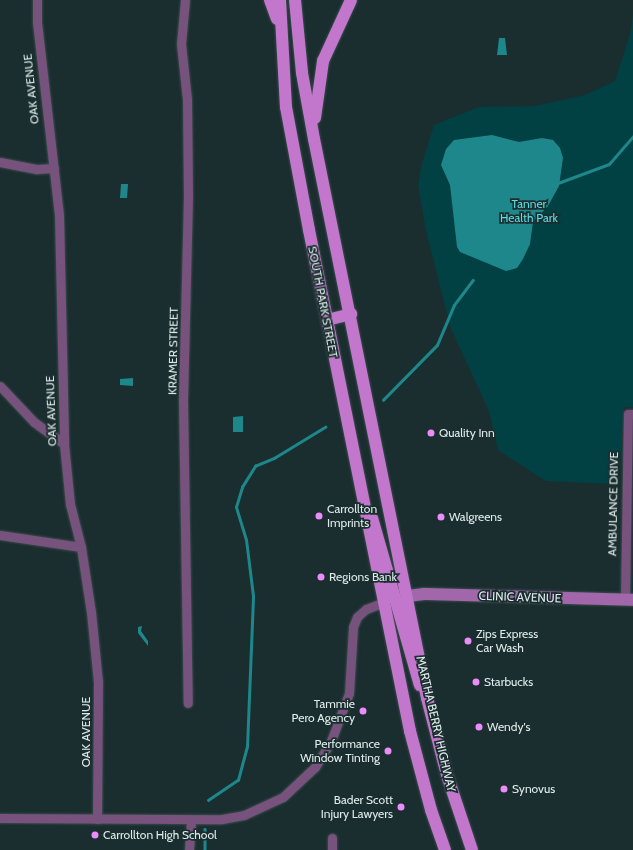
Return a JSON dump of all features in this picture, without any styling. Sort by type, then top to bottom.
[{"type":"main road","points":[[270,0],[280,28]]},
{"type":"main road","name":"SOUTH PARK STREET","points":[[280,0],[280,28],[286,107],[326,320],[363,502],[389,600]]},
{"type":"main road","name":"SOUTH PARK STREET","points":[[295,0],[302,73],[314,139],[408,596]]},
{"type":"main road","points":[[314,139],[316,97],[323,61],[351,0]]},
{"type":"main road","points":[[326,320],[351,314]]},
{"type":"main road","points":[[408,596],[389,600],[416,678],[428,698]]},
{"type":"main road","name":"MARTHA BERRY HIGHWAY","points":[[408,596],[428,698],[449,782],[472,850]]},
{"type":"main road","name":"MARTHA BERRY HIGHWAY","points":[[389,600],[419,769],[445,850]]},
{"type":"street","name":"OAK AVENUE","points":[[37,0],[39,46],[54,168],[58,216],[64,444],[70,504],[81,547],[91,612],[98,682],[97,820]]},
{"type":"street","name":"KRAMER STREET","points":[[185,0],[181,44],[187,99],[188,197],[183,400],[188,703]]},
{"type":"street","points":[[0,162],[37,169],[54,168]]},
{"type":"street","points":[[0,386],[34,422],[64,444]]},
{"type":"street","name":"AMBULANCE DRIVE","points":[[629,600],[628,414],[633,414]]},
{"type":"street","points":[[0,535],[81,547]]},
{"type":"street","name":"CLINIC AVENUE","points":[[408,596],[424,594],[629,600]]},
{"type":"street","points":[[0,818],[222,820],[264,807],[300,783],[315,767],[331,741],[349,693],[353,627],[357,617],[366,609],[389,600]]},
{"type":"street","points":[[189,850],[191,820]]},
{"type":"street","points":[[332,838],[332,850]]},
{"type":"green space","name":"Tanner Health Park","points":[[633,14],[633,407],[624,407],[620,465],[611,484],[546,481],[498,450],[489,411],[451,329],[426,231],[418,185],[422,163],[434,125],[479,107],[535,106],[585,95],[615,81],[630,34]]},
{"type":"shaded area","points":[[499,38],[505,38],[507,55],[497,55]]},
{"type":"shaded area","points":[[492,135],[519,142],[542,138],[553,140],[560,148],[563,158],[559,186],[548,206],[533,222],[530,244],[523,259],[517,268],[506,271],[460,252],[457,247],[450,185],[441,165],[446,149],[454,140]]},
{"type":"shaded area","points":[[121,184],[128,184],[127,198],[120,198]]},
{"type":"shaded area","points":[[133,378],[133,386],[120,385],[120,379]]},
{"type":"shaded area","points":[[243,416],[243,432],[233,432],[233,417]]},
{"type":"shaded area","points":[[142,626],[141,631],[148,641],[148,646],[138,633],[138,627]]},
{"type":"waterway","points":[[558,183],[609,164],[633,136]]},
{"type":"waterway","points":[[383,400],[437,345],[454,305],[473,280]]},
{"type":"waterway","points":[[208,800],[238,780],[247,747],[253,596],[246,540],[236,507],[242,487],[255,466],[274,458],[325,427]]},
{"type":"waterway","points":[[205,829],[205,850]]},
{"type":"place","name":"Quality Inn","points":[[431,433]]},
{"type":"place","name":"Carrollton Imprints","points":[[319,516]]},
{"type":"place","name":"Walgreens","points":[[441,517]]},
{"type":"place","name":"Regions Bank","points":[[321,577]]},
{"type":"place","name":"Zips Express Car Wash","points":[[468,641]]},
{"type":"place","name":"Starbucks","points":[[476,682]]},
{"type":"place","name":"Tammie Pero Agency","points":[[363,711]]},
{"type":"place","name":"Wendy's","points":[[479,727]]},
{"type":"place","name":"Performance Window Tinting","points":[[388,751]]},
{"type":"place","name":"Synovus","points":[[504,789]]},
{"type":"place","name":"Bader Scott Injury Lawyers","points":[[401,807]]},
{"type":"place","name":"Carrollton High School","points":[[95,835]]}]
